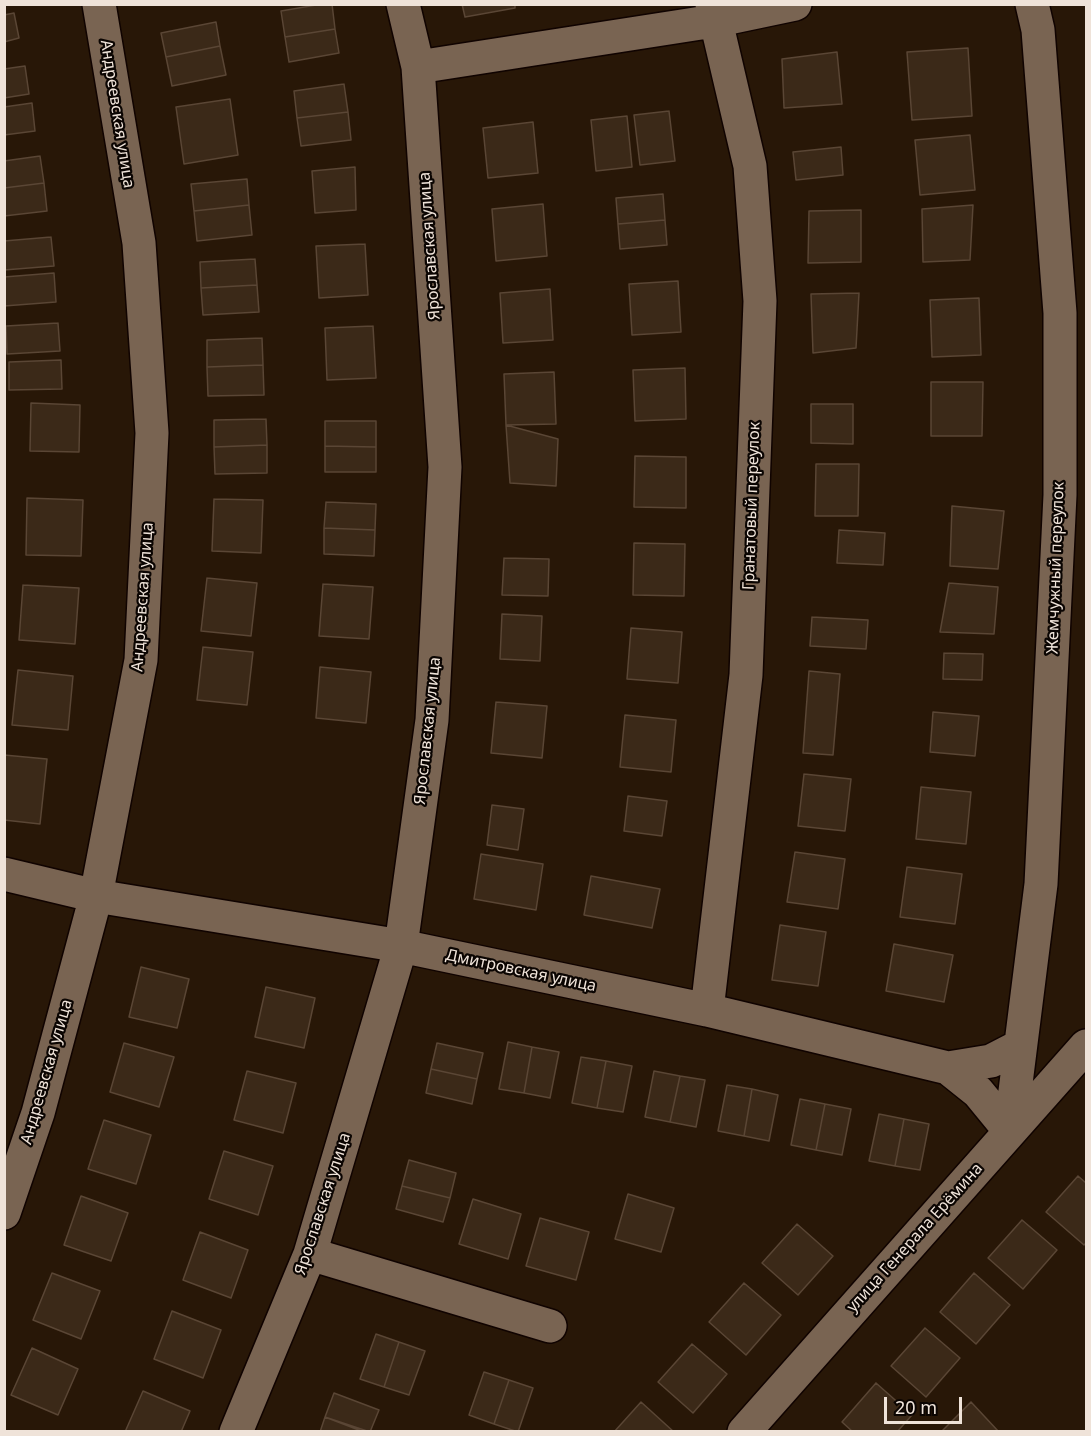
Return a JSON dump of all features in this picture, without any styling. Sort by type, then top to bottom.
[{"type":"street","name":"Андреевская улица","points":[[4,1213],[38,1113],[96,896],[141,660],[152,433],[139,243],[99,4]]},
{"type":"street","name":"Ярославская улица","points":[[236,1431],[310,1254],[401,946],[432,720],[445,466],[418,67],[403,4]]},
{"type":"street","points":[[418,67],[713,13],[795,4]]},
{"type":"street","name":"Жемчужный переулок","points":[[1010,1131],[1041,884],[1060,495],[1060,313],[1038,30],[1032,4]]},
{"type":"street","name":"Гранатовый переулок","points":[[707,1010],[746,675],[760,301],[750,166],[713,13]]},
{"type":"street","name":"Дмитровская улица","points":[[4,874],[96,896],[401,946],[707,1010],[948,1068],[978,1092],[1010,1131]]},
{"type":"street","points":[[948,1068],[991,1061],[1020,1046]]},
{"type":"street","name":"улица Генерала Ерёмина","points":[[744,1431],[1086,1046]]},
{"type":"street","points":[[310,1254],[550,1326]]},
{"type":"building","points":[[332,4],[335,29],[285,37],[281,11]]},
{"type":"building","points":[[462,4],[515,4],[515,8],[465,17]]},
{"type":"building","points":[[14,13],[19,38],[4,42],[4,15]]},
{"type":"building","points":[[216,22],[220,46],[166,57],[161,33]]},
{"type":"building","points":[[335,29],[339,53],[289,62],[285,37]]},
{"type":"building","points":[[220,46],[226,75],[172,86],[166,57]]},
{"type":"building","points":[[968,48],[972,116],[912,120],[907,52]]},
{"type":"building","points":[[837,52],[842,104],[784,108],[782,59]]},
{"type":"building","points":[[25,66],[29,94],[4,98],[4,69]]},
{"type":"building","points":[[344,84],[348,112],[297,118],[294,91]]},
{"type":"building","points":[[230,99],[238,155],[184,164],[176,107]]},
{"type":"building","points":[[32,103],[35,131],[4,135],[4,107]]},
{"type":"building","points":[[669,111],[675,161],[640,165],[634,115]]},
{"type":"building","points":[[348,112],[351,140],[301,146],[297,118]]},
{"type":"building","points":[[627,116],[632,167],[596,171],[591,120]]},
{"type":"building","points":[[533,122],[538,173],[488,178],[483,128]]},
{"type":"building","points":[[970,135],[975,190],[920,195],[915,140]]},
{"type":"building","points":[[841,147],[843,175],[796,180],[793,152]]},
{"type":"building","points":[[40,156],[44,183],[4,188],[4,161]]},
{"type":"building","points":[[355,167],[356,210],[315,213],[312,171]]},
{"type":"building","points":[[247,179],[249,205],[194,211],[191,184]]},
{"type":"building","points":[[44,183],[47,211],[4,216],[4,188]]},
{"type":"building","points":[[663,194],[665,220],[618,224],[616,198]]},
{"type":"building","points":[[543,204],[547,256],[496,261],[492,209]]},
{"type":"building","points":[[249,205],[252,235],[197,241],[194,211]]},
{"type":"building","points":[[973,205],[970,260],[923,262],[922,209]]},
{"type":"building","points":[[861,210],[861,262],[808,263],[809,211]]},
{"type":"building","points":[[665,220],[667,245],[620,249],[618,224]]},
{"type":"building","points":[[51,237],[54,266],[4,270],[4,241]]},
{"type":"building","points":[[365,244],[368,295],[319,298],[316,246]]},
{"type":"building","points":[[255,259],[257,285],[201,288],[200,262]]},
{"type":"building","points":[[54,273],[56,302],[4,306],[4,277]]},
{"type":"building","points":[[678,281],[681,332],[632,335],[629,284]]},
{"type":"building","points":[[257,285],[259,312],[203,315],[201,288]]},
{"type":"building","points":[[550,289],[553,340],[503,343],[500,293]]},
{"type":"building","points":[[859,293],[856,348],[813,353],[811,294]]},
{"type":"building","points":[[979,298],[981,355],[932,357],[930,300]]},
{"type":"building","points":[[58,323],[60,351],[7,354],[6,326]]},
{"type":"building","points":[[373,326],[376,378],[327,380],[325,328]]},
{"type":"building","points":[[262,338],[263,365],[207,367],[207,340]]},
{"type":"building","points":[[61,360],[62,389],[9,390],[9,362]]},
{"type":"building","points":[[263,365],[264,395],[208,396],[207,367]]},
{"type":"building","points":[[685,368],[686,419],[635,421],[633,370]]},
{"type":"building","points":[[554,372],[556,424],[506,425],[504,374]]},
{"type":"building","points":[[931,382],[983,382],[982,436],[931,436]]},
{"type":"building","points":[[31,403],[80,405],[79,452],[30,451]]},
{"type":"building","points":[[811,404],[853,404],[853,444],[811,443]]},
{"type":"building","points":[[266,419],[267,445],[214,447],[214,420]]},
{"type":"building","points":[[325,421],[376,421],[376,447],[325,446]]},
{"type":"building","points":[[506,425],[558,439],[556,486],[510,483]]},
{"type":"building","points":[[267,445],[267,473],[215,474],[214,447]]},
{"type":"building","points":[[325,446],[376,447],[376,472],[325,472]]},
{"type":"building","points":[[635,456],[686,457],[686,508],[634,507]]},
{"type":"building","points":[[816,464],[859,464],[858,516],[815,516]]},
{"type":"building","points":[[27,498],[83,500],[81,556],[26,555]]},
{"type":"building","points":[[214,499],[263,500],[261,553],[212,551]]},
{"type":"building","points":[[326,502],[376,504],[375,530],[324,528]]},
{"type":"building","points":[[952,506],[1004,511],[998,569],[950,566]]},
{"type":"building","points":[[324,528],[375,530],[374,556],[324,554]]},
{"type":"building","points":[[839,530],[885,533],[883,565],[837,563]]},
{"type":"building","points":[[634,543],[685,544],[684,596],[633,595]]},
{"type":"building","points":[[504,558],[549,559],[548,596],[502,595]]},
{"type":"building","points":[[207,578],[257,583],[251,636],[201,631]]},
{"type":"building","points":[[949,583],[998,587],[994,634],[940,632]]},
{"type":"building","points":[[323,584],[373,587],[369,639],[319,636]]},
{"type":"building","points":[[23,585],[79,588],[75,644],[19,640]]},
{"type":"building","points":[[502,614],[542,616],[540,661],[500,659]]},
{"type":"building","points":[[812,617],[868,620],[866,649],[810,646]]},
{"type":"building","points":[[631,628],[682,632],[678,683],[627,679]]},
{"type":"building","points":[[203,647],[253,652],[247,705],[197,700]]},
{"type":"building","points":[[944,653],[983,654],[982,680],[943,679]]},
{"type":"building","points":[[320,667],[371,672],[366,723],[316,718]]},
{"type":"building","points":[[18,670],[73,676],[68,730],[12,725]]},
{"type":"building","points":[[809,671],[840,674],[833,755],[803,753]]},
{"type":"building","points":[[496,702],[547,706],[542,758],[491,753]]},
{"type":"building","points":[[933,712],[979,716],[975,756],[930,752]]},
{"type":"building","points":[[625,715],[676,720],[671,772],[620,767]]},
{"type":"building","points":[[4,755],[47,759],[40,824],[4,820]]},
{"type":"building","points":[[804,774],[851,779],[845,831],[798,826]]},
{"type":"building","points":[[921,787],[971,792],[966,844],[916,839]]},
{"type":"building","points":[[628,796],[667,801],[662,836],[624,831]]},
{"type":"building","points":[[492,805],[524,809],[518,850],[487,845]]},
{"type":"building","points":[[795,852],[845,859],[838,909],[787,902]]},
{"type":"building","points":[[481,854],[543,864],[536,910],[474,899]]},
{"type":"building","points":[[907,867],[962,874],[955,924],[900,917]]},
{"type":"building","points":[[591,876],[660,889],[652,928],[584,915]]},
{"type":"building","points":[[780,925],[826,932],[818,986],[772,980]]},
{"type":"building","points":[[894,944],[953,955],[944,1002],[886,991]]},
{"type":"building","points":[[141,967],[189,979],[177,1028],[129,1017]]},
{"type":"building","points":[[266,987],[315,998],[304,1048],[255,1037]]},
{"type":"building","points":[[508,1042],[532,1047],[524,1093],[499,1089]]},
{"type":"building","points":[[124,1043],[174,1057],[159,1107],[110,1092]]},
{"type":"building","points":[[437,1043],[483,1053],[477,1079],[431,1069]]},
{"type":"building","points":[[532,1047],[559,1052],[550,1098],[524,1093]]},
{"type":"building","points":[[581,1057],[606,1061],[597,1108],[572,1103]]},
{"type":"building","points":[[606,1061],[632,1066],[623,1112],[597,1108]]},
{"type":"building","points":[[431,1069],[477,1079],[472,1104],[426,1093]]},
{"type":"building","points":[[247,1071],[296,1083],[283,1133],[234,1120]]},
{"type":"building","points":[[654,1071],[680,1076],[670,1122],[645,1117]]},
{"type":"building","points":[[680,1076],[705,1080],[696,1127],[670,1122]]},
{"type":"building","points":[[727,1085],[752,1089],[744,1136],[718,1131]]},
{"type":"building","points":[[752,1089],[778,1095],[769,1141],[744,1136]]},
{"type":"building","points":[[800,1099],[825,1104],[816,1150],[791,1145]]},
{"type":"building","points":[[825,1104],[851,1109],[842,1155],[816,1150]]},
{"type":"building","points":[[879,1114],[904,1119],[895,1166],[869,1161]]},
{"type":"building","points":[[904,1119],[929,1124],[920,1170],[895,1166]]},
{"type":"building","points":[[104,1120],[151,1135],[136,1184],[88,1169]]},
{"type":"building","points":[[224,1151],[273,1166],[258,1215],[209,1199]]},
{"type":"building","points":[[409,1160],[456,1173],[450,1198],[402,1186]]},
{"type":"building","points":[[1078,1176],[1086,1183],[1086,1243],[1084,1245],[1046,1212]]},
{"type":"building","points":[[402,1186],[450,1198],[443,1222],[396,1209]]},
{"type":"building","points":[[628,1194],[674,1208],[661,1252],[615,1239]]},
{"type":"building","points":[[81,1196],[128,1213],[111,1261],[64,1245]]},
{"type":"building","points":[[473,1199],[521,1214],[508,1259],[459,1244]]},
{"type":"building","points":[[540,1218],[589,1232],[576,1280],[526,1266]]},
{"type":"building","points":[[1022,1220],[1057,1250],[1023,1289],[988,1258]]},
{"type":"building","points":[[797,1224],[833,1256],[798,1295],[762,1263]]},
{"type":"building","points":[[200,1232],[248,1250],[231,1298],[183,1280]]},
{"type":"building","points":[[52,1273],[100,1291],[81,1339],[33,1320]]},
{"type":"building","points":[[974,1273],[1010,1305],[976,1344],[940,1312]]},
{"type":"building","points":[[744,1283],[781,1315],[746,1355],[709,1322]]},
{"type":"building","points":[[172,1311],[221,1330],[203,1378],[154,1359]]},
{"type":"building","points":[[925,1328],[960,1358],[926,1397],[891,1366]]},
{"type":"building","points":[[376,1334],[399,1342],[384,1387],[360,1379]]},
{"type":"building","points":[[399,1342],[425,1351],[409,1395],[384,1387]]},
{"type":"building","points":[[692,1344],[727,1374],[693,1413],[658,1382]]},
{"type":"building","points":[[32,1348],[78,1369],[58,1415],[11,1395]]},
{"type":"building","points":[[484,1372],[509,1380],[494,1424],[469,1415]]},
{"type":"building","points":[[509,1380],[533,1388],[518,1432],[494,1424]]},
{"type":"building","points":[[876,1383],[912,1415],[897,1432],[853,1432],[842,1422]]},
{"type":"building","points":[[143,1391],[190,1411],[181,1432],[125,1432]]},
{"type":"building","points":[[334,1393],[379,1410],[370,1432],[325,1417]]},
{"type":"building","points":[[641,1402],[674,1432],[614,1432]]},
{"type":"building","points":[[971,1402],[999,1432],[941,1432]]},
{"type":"building","points":[[325,1417],[364,1432],[320,1432]]}]
